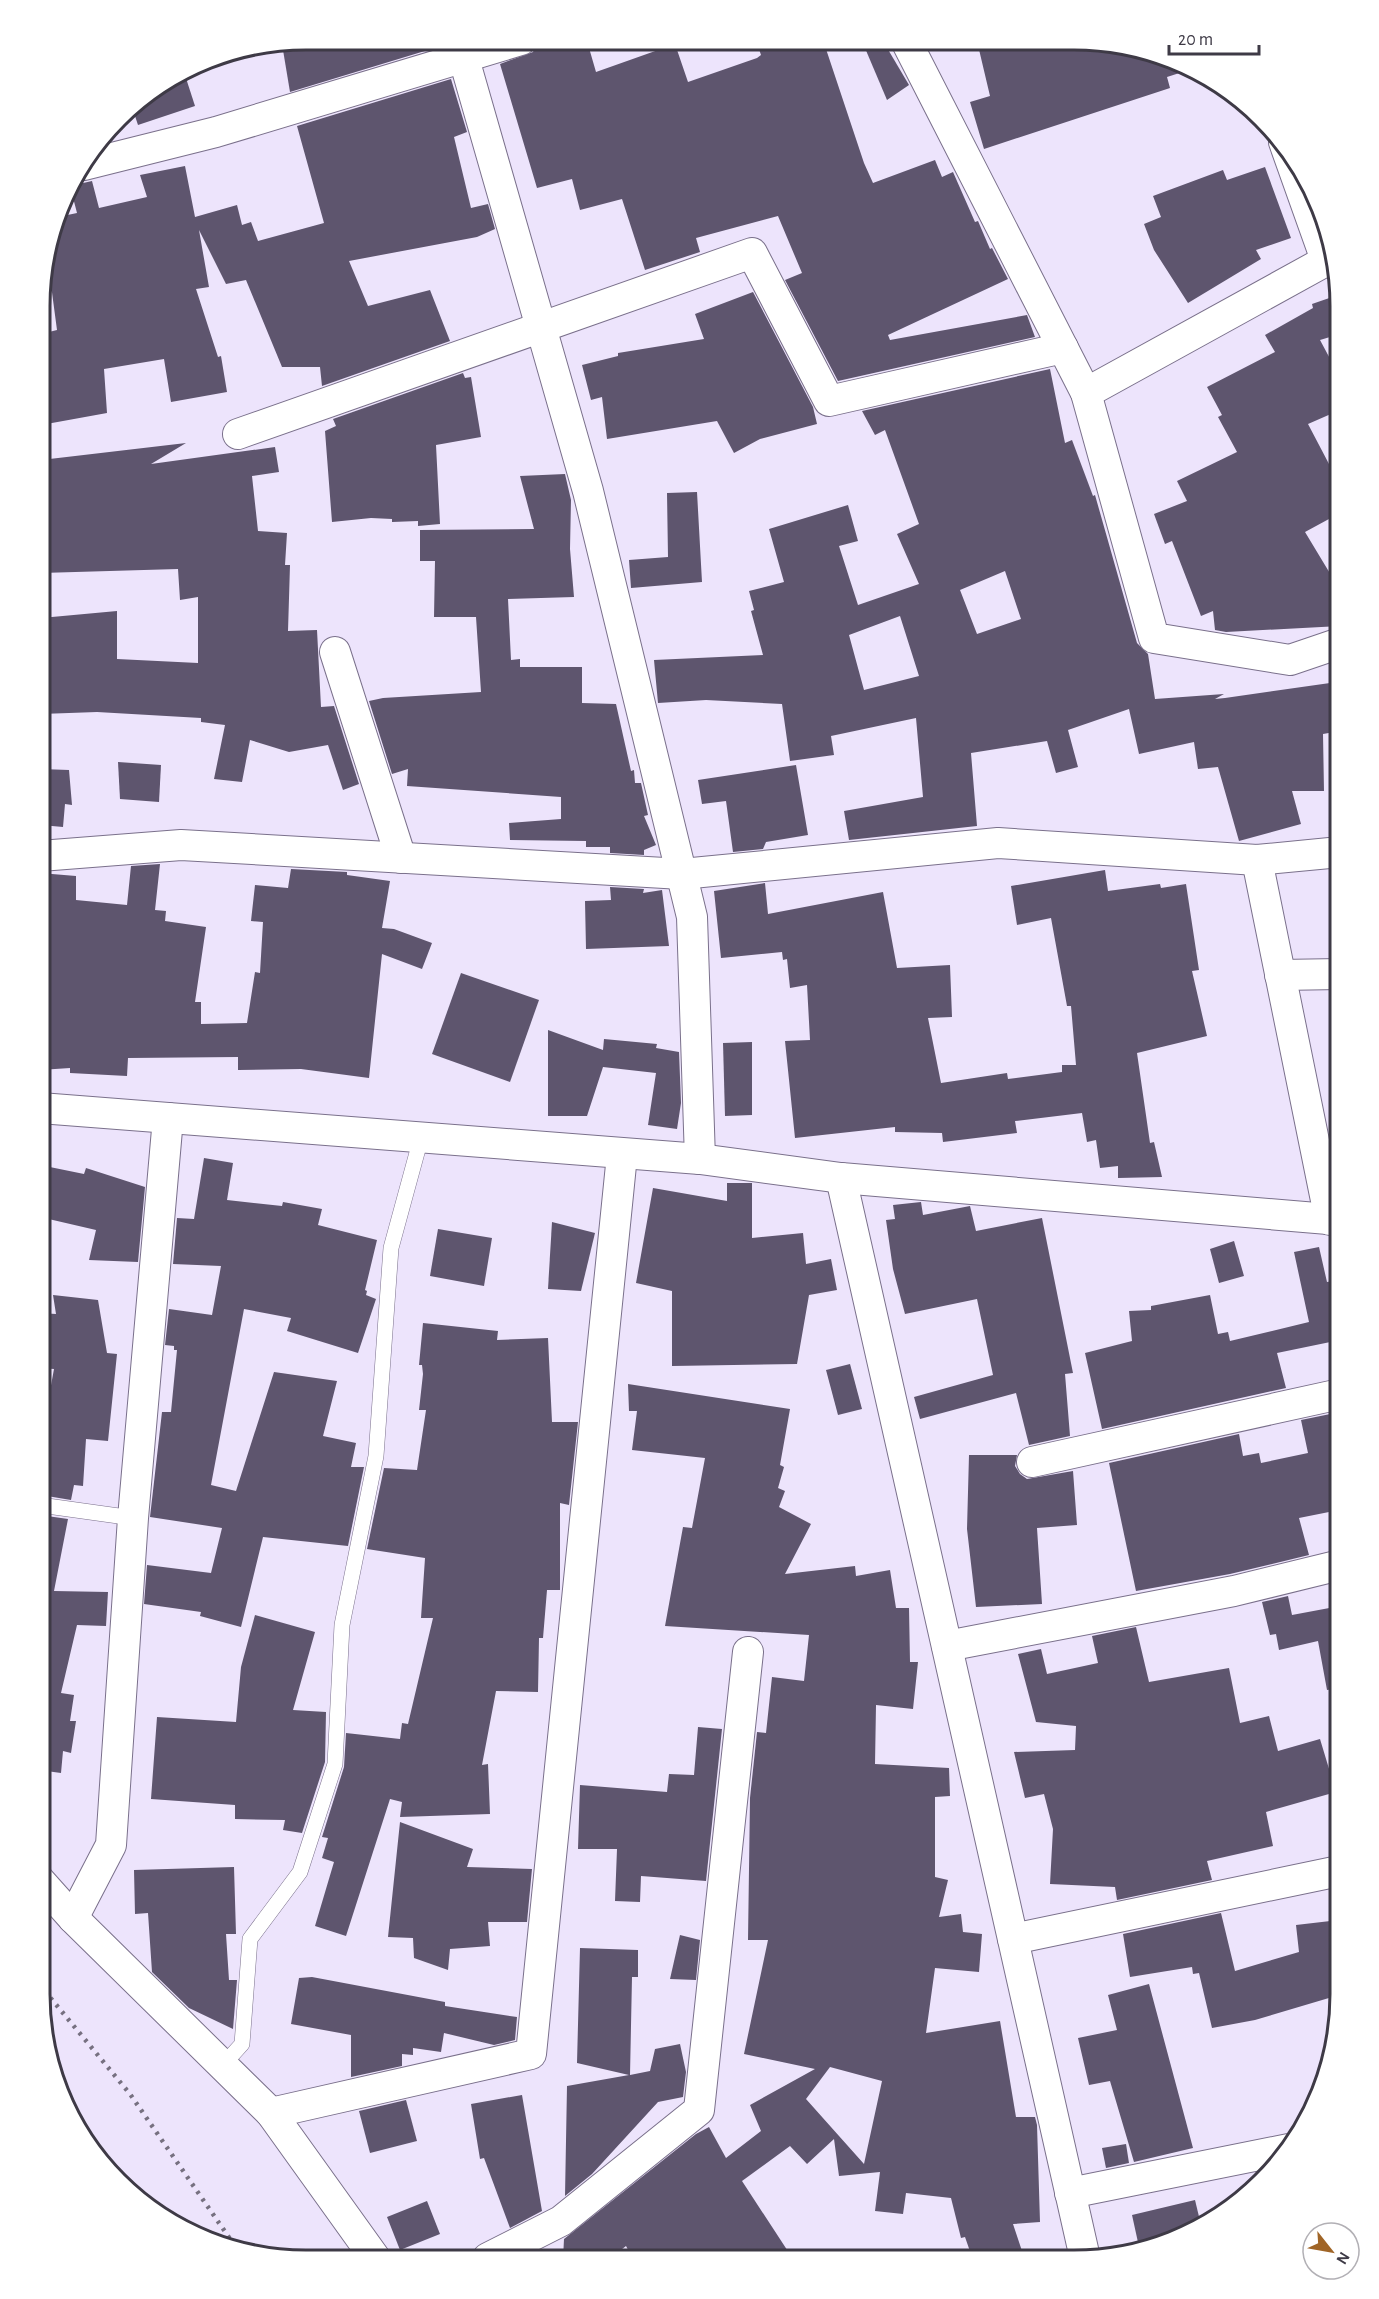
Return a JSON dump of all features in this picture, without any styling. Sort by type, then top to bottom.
[{"type":"street","points":[[93,163],[216,132],[491,50]]},
{"type":"street","points":[[911,50],[1086,393],[1154,638],[1290,660],[1330,646]]},
{"type":"street","points":[[464,59],[588,491],[693,917],[700,1159]]},
{"type":"street","points":[[1302,191],[1322,243]]},
{"type":"street","points":[[238,434],[752,252],[829,401],[1063,348]]},
{"type":"street","points":[[1086,393],[1326,260]]},
{"type":"street","points":[[334,652],[401,858]]},
{"type":"street","points":[[50,855],[181,845],[682,874],[998,843],[1257,860],[1330,853]]},
{"type":"street","points":[[1257,860],[1280,975],[1330,1198]]},
{"type":"street","points":[[1280,975],[1330,974]]},
{"type":"street","points":[[50,1108],[622,1155],[700,1159],[841,1178],[1330,1220]]},
{"type":"street","points":[[73,1918],[111,1845],[133,1518],[168,1118]]},
{"type":"street","points":[[271,2113],[531,2054],[622,1155]]},
{"type":"street","points":[[841,1178],[1083,2249]]},
{"type":"street","points":[[1032,1462],[1330,1396]]},
{"type":"street","points":[[947,1646],[1234,1591],[1330,1567]]},
{"type":"street","points":[[504,2250],[561,2221],[699,2110],[748,1652]]},
{"type":"street","points":[[1013,1940],[1330,1873]]},
{"type":"street","points":[[50,1892],[73,1918],[271,2113],[369,2250]]},
{"type":"street","points":[[1070,2193],[1274,2153]]},
{"type":"lane","points":[[223,2065],[242,2043],[250,1939],[300,1872],[336,1764],[342,1625],[376,1456],[391,1248],[421,1138]]},
{"type":"lane","points":[[50,1506],[133,1518]]},
{"type":"building","points":[[428,50],[290,92],[283,51]]},
{"type":"building","points":[[534,50],[590,50],[596,72],[658,50],[677,50],[688,82],[757,58],[761,55],[759,50],[826,50],[864,163],[873,183],[935,160],[942,177],[953,172],[975,222],[978,221],[990,249],[992,248],[1008,279],[888,335],[890,340],[1027,315],[1035,337],[838,381],[785,280],[802,273],[778,216],[696,238],[700,252],[645,270],[622,199],[580,210],[572,179],[537,188],[500,64]]},
{"type":"building","points":[[866,50],[888,50],[909,85],[887,100]]},
{"type":"building","points":[[979,50],[1090,50],[1140,58],[1180,73],[1167,77],[1170,88],[984,149],[970,102],[990,96]]},
{"type":"building","points":[[186,79],[195,106],[138,125],[135,115],[150,102]]},
{"type":"building","points":[[451,79],[467,132],[454,137],[471,208],[488,204],[495,229],[477,237],[349,261],[368,306],[430,290],[450,341],[322,386],[320,367],[282,367],[246,280],[226,284],[199,230],[209,287],[196,289],[218,357],[221,356],[227,392],[171,402],[164,359],[104,369],[107,413],[50,423],[50,332],[57,330],[50,285],[54,256],[66,215],[77,213],[73,198],[81,184],[92,181],[99,208],[147,197],[140,175],[185,166],[195,217],[237,205],[242,225],[251,222],[258,241],[324,223],[297,126]]},
{"type":"building","points":[[1265,167],[1291,238],[1256,250],[1261,259],[1188,303],[1154,250],[1144,224],[1161,217],[1153,196],[1223,170],[1227,180]]},
{"type":"building","points":[[753,292],[813,407],[817,424],[760,439],[734,453],[717,421],[607,439],[602,397],[591,400],[582,365],[618,356],[618,353],[704,339],[695,314]]},
{"type":"building","points":[[1330,298],[1330,337],[1320,340],[1330,359],[1330,414],[1308,424],[1330,466],[1330,518],[1305,532],[1330,573],[1330,627],[1226,632],[1215,630],[1213,611],[1201,616],[1172,541],[1165,544],[1154,514],[1187,501],[1177,481],[1237,452],[1218,417],[1222,415],[1207,387],[1275,352],[1265,335],[1313,308],[1312,304]]},
{"type":"building","points":[[1050,369],[1065,443],[1072,440],[1093,496],[1095,495],[1137,643],[1148,654],[1155,699],[1224,694],[1215,699],[1330,683],[1330,733],[1323,734],[1324,791],[1292,791],[1301,824],[1239,841],[1218,767],[1198,769],[1194,742],[1139,754],[1129,709],[1068,730],[1078,767],[1056,773],[1047,741],[971,753],[977,826],[849,840],[844,811],[923,797],[916,718],[831,736],[834,755],[790,761],[782,704],[706,700],[658,703],[654,660],[763,655],[751,611],[754,610],[749,591],[784,582],[769,529],[848,505],[858,541],[839,546],[858,605],[919,584],[897,534],[919,524],[885,430],[875,435],[862,411]],"holes":[[[1005,571],[1021,619],[977,634],[960,590]],[[900,616],[919,676],[864,690],[849,635]]]},
{"type":"building","points":[[463,373],[465,378],[471,377],[481,437],[436,445],[440,524],[418,526],[418,521],[392,522],[392,519],[371,518],[332,522],[325,431],[336,426],[333,419]]},
{"type":"building","points":[[186,443],[151,464],[275,447],[279,472],[252,476],[258,531],[287,533],[285,565],[290,565],[288,631],[317,630],[321,707],[334,706],[359,784],[343,790],[328,745],[289,752],[250,740],[242,782],[214,779],[225,725],[201,722],[201,718],[97,712],[50,714],[50,617],[117,611],[117,659],[198,663],[198,597],[180,600],[178,569],[50,573],[50,459]]},
{"type":"building","points":[[565,474],[571,500],[570,549],[574,597],[508,599],[511,660],[520,659],[520,667],[582,667],[582,703],[616,704],[631,771],[634,770],[635,783],[641,783],[648,815],[644,816],[656,845],[644,850],[644,855],[610,853],[610,847],[586,847],[586,841],[510,840],[509,823],[561,819],[561,797],[407,786],[408,769],[392,774],[369,701],[383,698],[481,692],[476,617],[434,617],[435,561],[420,561],[420,530],[534,529],[520,476]]},
{"type":"building","points":[[697,492],[702,582],[631,588],[629,560],[668,557],[667,493]]},
{"type":"building","points":[[118,762],[161,765],[159,802],[120,799]]},
{"type":"building","points":[[796,765],[808,835],[766,842],[763,849],[733,852],[726,801],[702,804],[698,780]]},
{"type":"building","points":[[50,769],[69,770],[72,805],[65,804],[63,827],[50,826]]},
{"type":"building","points":[[160,864],[155,910],[166,911],[165,921],[206,927],[195,1002],[201,1002],[201,1024],[247,1023],[255,972],[260,973],[263,922],[251,921],[255,885],[288,888],[291,869],[347,872],[347,875],[390,881],[382,928],[394,929],[432,943],[422,969],[382,954],[369,1078],[301,1069],[238,1070],[238,1057],[128,1058],[127,1076],[70,1073],[70,1068],[50,1069],[50,874],[76,876],[76,900],[127,905],[131,866]]},
{"type":"building","points":[[1105,870],[1108,891],[1160,884],[1161,888],[1186,884],[1199,970],[1192,971],[1207,1036],[1137,1053],[1150,1143],[1154,1142],[1162,1177],[1118,1178],[1118,1166],[1100,1168],[1096,1140],[1087,1142],[1082,1113],[1015,1121],[1017,1133],[943,1142],[942,1133],[895,1132],[895,1127],[795,1138],[785,1041],[810,1040],[807,985],[790,988],[787,959],[783,960],[782,952],[721,958],[714,891],[765,883],[768,914],[883,892],[897,968],[950,965],[952,1017],[928,1018],[941,1083],[1007,1073],[1008,1079],[1062,1072],[1062,1065],[1076,1065],[1071,1006],[1067,1006],[1051,918],[1017,925],[1011,886]]},
{"type":"building","points":[[610,887],[644,889],[643,893],[662,890],[669,946],[586,949],[585,901],[611,900]]},
{"type":"building","points":[[461,973],[539,1000],[510,1082],[432,1054]]},
{"type":"building","points":[[548,1030],[603,1050],[604,1039],[657,1044],[656,1048],[679,1052],[681,1103],[677,1129],[648,1125],[656,1073],[603,1067],[587,1116],[548,1116]]},
{"type":"building","points":[[752,1042],[752,1115],[725,1116],[723,1043]]},
{"type":"building","points":[[204,1158],[233,1163],[227,1200],[282,1206],[283,1202],[322,1209],[318,1225],[377,1240],[365,1290],[366,1295],[376,1299],[358,1353],[287,1331],[291,1318],[244,1309],[211,1485],[236,1491],[274,1372],[337,1381],[323,1436],[356,1443],[351,1467],[364,1467],[348,1546],[263,1537],[241,1627],[200,1616],[201,1612],[144,1604],[147,1565],[211,1573],[222,1528],[150,1517],[162,1412],[171,1412],[177,1350],[174,1350],[174,1346],[165,1345],[169,1309],[212,1315],[221,1266],[173,1264],[177,1218],[194,1219]]},
{"type":"building","points":[[50,1167],[84,1174],[86,1168],[145,1187],[138,1262],[89,1260],[96,1230],[50,1219]]},
{"type":"building","points":[[727,1183],[752,1183],[752,1238],[803,1233],[806,1264],[831,1259],[837,1290],[809,1295],[797,1364],[672,1366],[672,1291],[636,1283],[653,1188],[727,1201]]},
{"type":"building","points":[[921,1202],[923,1215],[970,1206],[976,1231],[1042,1218],[1073,1373],[1065,1374],[1070,1436],[1029,1445],[1016,1393],[920,1419],[914,1397],[993,1375],[977,1299],[905,1314],[893,1269],[886,1220],[895,1219],[893,1205]]},
{"type":"building","points":[[552,1222],[595,1233],[581,1291],[548,1289]]},
{"type":"building","points":[[438,1229],[492,1238],[484,1286],[430,1276]]},
{"type":"building","points":[[1234,1241],[1244,1276],[1219,1283],[1210,1249]]},
{"type":"building","points":[[1319,1247],[1327,1282],[1330,1282],[1330,1342],[1277,1353],[1286,1388],[1102,1429],[1085,1353],[1132,1341],[1129,1311],[1151,1310],[1151,1306],[1210,1295],[1218,1334],[1228,1332],[1230,1341],[1309,1322],[1294,1252]]},
{"type":"building","points":[[53,1295],[98,1300],[107,1353],[117,1354],[108,1441],[86,1439],[83,1486],[74,1485],[71,1500],[50,1496],[50,1391],[54,1369],[50,1369],[50,1314],[56,1314]]},
{"type":"building","points":[[423,1323],[498,1331],[497,1340],[548,1338],[552,1422],[578,1422],[569,1505],[560,1503],[560,1590],[547,1590],[543,1638],[539,1638],[538,1692],[496,1691],[482,1765],[488,1764],[490,1814],[400,1817],[402,1802],[390,1799],[346,1936],[315,1926],[334,1862],[322,1858],[328,1838],[322,1837],[344,1767],[346,1733],[400,1739],[402,1723],[408,1724],[433,1618],[421,1618],[425,1558],[367,1549],[384,1468],[417,1470],[426,1410],[419,1410],[423,1374],[422,1365],[419,1365]]},
{"type":"building","points":[[850,1364],[862,1409],[838,1415],[826,1370]]},
{"type":"building","points":[[628,1384],[790,1409],[780,1465],[784,1467],[778,1488],[785,1491],[779,1507],[811,1524],[785,1574],[855,1566],[856,1576],[890,1570],[896,1608],[909,1608],[910,1662],[918,1662],[913,1709],[876,1705],[875,1764],[949,1768],[950,1796],[935,1797],[935,1877],[948,1880],[939,1917],[961,1914],[963,1932],[982,1934],[979,1972],[935,1968],[926,2033],[1000,2021],[1016,2117],[1035,2117],[1037,2125],[1040,2222],[1013,2224],[1022,2250],[970,2250],[965,2237],[961,2238],[951,2198],[906,2193],[903,2214],[875,2211],[880,2172],[839,2176],[834,2139],[807,2164],[790,2146],[742,2181],[787,2250],[628,2250],[626,2246],[621,2250],[563,2250],[564,2239],[696,2134],[709,2127],[726,2158],[761,2131],[750,2105],[815,2069],[744,2054],[768,1940],[748,1940],[750,1798],[757,1732],[766,1733],[772,1677],[804,1681],[809,1635],[665,1626],[683,1527],[692,1528],[705,1458],[632,1450],[637,1411],[629,1411]],"holes":[[[830,2067],[882,2081],[864,2164],[806,2099]]]},
{"type":"building","points":[[1330,1414],[1330,1512],[1299,1518],[1309,1555],[1230,1574],[1136,1591],[1109,1463],[1239,1434],[1243,1456],[1259,1453],[1261,1463],[1308,1453],[1301,1420]]},
{"type":"building","points":[[969,1455],[1017,1455],[1015,1466],[1027,1479],[1073,1471],[1077,1525],[1037,1528],[1042,1604],[976,1607],[967,1529]]},
{"type":"building","points":[[50,1516],[68,1519],[54,1591],[108,1592],[106,1626],[77,1625],[61,1693],[74,1695],[70,1721],[76,1721],[71,1753],[63,1751],[61,1773],[50,1772]]},
{"type":"building","points":[[1288,1596],[1292,1615],[1330,1608],[1330,1690],[1327,1690],[1318,1641],[1279,1650],[1276,1634],[1270,1635],[1262,1602]]},
{"type":"building","points":[[255,1615],[315,1632],[293,1710],[326,1712],[325,1762],[302,1833],[283,1830],[285,1820],[235,1819],[235,1805],[151,1799],[157,1717],[236,1722],[241,1667]]},
{"type":"building","points":[[1136,1627],[1149,1682],[1229,1668],[1240,1723],[1269,1716],[1278,1751],[1320,1739],[1330,1772],[1330,1794],[1266,1812],[1273,1846],[1207,1861],[1212,1880],[1117,1900],[1115,1887],[1050,1884],[1053,1829],[1044,1794],[1025,1798],[1014,1752],[1075,1750],[1076,1726],[1036,1722],[1018,1654],[1041,1649],[1047,1674],[1098,1663],[1092,1636]]},
{"type":"building","points":[[698,1727],[722,1729],[706,1881],[641,1876],[640,1902],[615,1901],[617,1849],[578,1849],[580,1785],[667,1792],[669,1774],[694,1775]]},
{"type":"building","points":[[400,1822],[473,1849],[467,1867],[532,1869],[527,1922],[488,1922],[490,1946],[450,1949],[448,1970],[414,1958],[413,1938],[388,1937]]},
{"type":"building","points":[[234,1867],[236,1934],[226,1934],[229,1980],[237,1980],[233,2029],[189,2008],[152,1972],[148,1913],[135,1914],[134,1870]]},
{"type":"building","points":[[1221,1913],[1235,1971],[1299,1952],[1296,1925],[1330,1921],[1330,1998],[1255,2020],[1212,2028],[1199,1973],[1193,1974],[1192,1967],[1130,1977],[1123,1934]]},
{"type":"building","points":[[680,1935],[700,1940],[696,1980],[670,1979]]},
{"type":"building","points":[[580,1948],[638,1950],[638,1977],[632,1977],[630,2075],[650,2071],[655,2049],[680,2044],[686,2072],[683,2097],[658,2102],[592,2174],[565,2196],[567,2086],[629,2075],[577,2063]]},
{"type":"building","points":[[312,1977],[445,2002],[445,2006],[517,2017],[515,2040],[494,2045],[444,2033],[441,2052],[413,2048],[413,2055],[402,2054],[402,2066],[351,2077],[351,2035],[291,2024],[299,1978]]},
{"type":"building","points":[[1149,1984],[1193,2148],[1134,2162],[1110,2081],[1089,2085],[1078,2038],[1117,2030],[1108,1995]]},
{"type":"building","points":[[522,2095],[542,2211],[510,2228],[484,2158],[480,2159],[471,2104]]},
{"type":"building","points":[[406,2100],[417,2141],[370,2153],[359,2111]]},
{"type":"building","points":[[1126,2144],[1129,2163],[1106,2168],[1102,2148]]},
{"type":"building","points":[[1195,2200],[1199,2217],[1171,2230],[1138,2242],[1132,2215]]},
{"type":"building","points":[[427,2201],[440,2234],[400,2250],[387,2217]]},
{"type":"railway","points":[[50,1997],[130,2094],[229,2238]]}]
